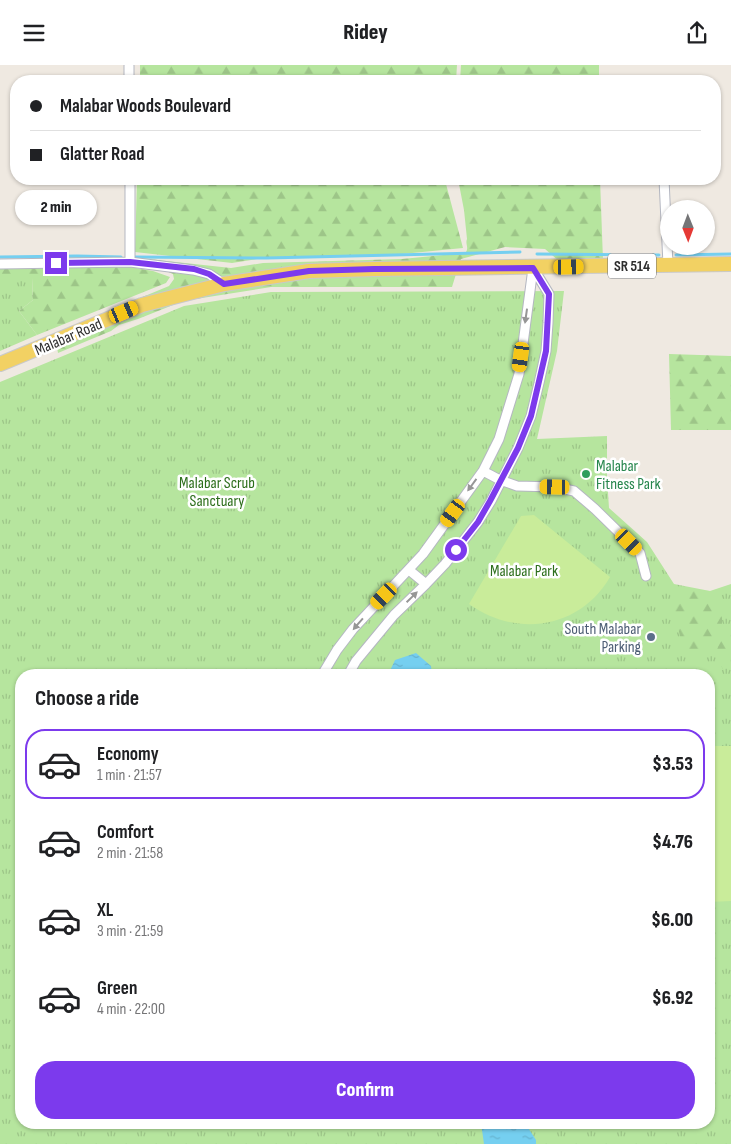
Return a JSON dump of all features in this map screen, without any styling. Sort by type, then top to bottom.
[{"type":"main road","name":"Malabar Road","points":[[0,365],[142,305],[224,284],[309,271],[731,265]]},
{"type":"street","points":[[130,185],[130,262]]},
{"type":"street","points":[[664,185],[668,265]]},
{"type":"street","points":[[0,264],[130,262],[194,269],[209,274],[224,284]]},
{"type":"street","points":[[326,669],[353,629],[423,554],[483,471],[499,439],[519,374],[533,268]]},
{"type":"street","points":[[351,669],[394,615],[445,564],[478,522],[518,448],[531,416],[546,351],[549,294],[533,268]]},
{"type":"street","points":[[483,471],[517,486],[555,487],[574,491],[640,553],[646,576]]},
{"type":"street","points":[[408,570],[426,584]]},
{"type":"green space","points":[[140,65],[457,65],[456,75],[140,75]]},
{"type":"green space","points":[[461,65],[599,65],[599,75],[460,75]]},
{"type":"green space","points":[[137,185],[446,185],[463,248],[402,254],[263,258],[232,263],[135,252]]},
{"type":"green space","points":[[459,185],[600,185],[603,260],[559,261],[545,249],[505,247],[461,259],[460,262],[309,265],[53,334],[169,286],[174,279],[173,274],[155,266],[139,263],[139,258],[231,268],[263,263],[402,259],[464,253],[467,250],[467,239]]},
{"type":"green space","points":[[130,267],[153,271],[170,277],[166,283],[37,335],[19,311],[33,300],[32,278],[0,278],[0,269]]},
{"type":"green space","points":[[456,274],[452,287],[271,287],[183,301],[119,325],[111,331],[58,353],[57,347],[143,311],[225,290],[309,277]]},
{"type":"green space","points":[[0,278],[32,278],[33,300],[19,311],[37,335],[0,351]]},
{"type":"green space","name":"Malabar Scrub Sanctuary","points":[[564,291],[557,351],[537,439],[607,436],[609,508],[647,542],[674,584],[710,591],[731,584],[731,1144],[0,1144],[0,382],[184,306],[271,292]]},
{"type":"green space","points":[[669,354],[731,356],[731,430],[671,430]]},
{"type":"green space","name":"Malabar Park","points":[[534,515],[610,577],[597,594],[582,608],[565,617],[546,623],[526,624],[487,615],[469,604],[521,516]]},
{"type":"green space","points":[[679,590],[710,591],[722,610],[722,627],[716,645],[701,657],[685,657],[670,594]]},
{"type":"green space","points":[[727,632],[731,633],[731,667],[723,669],[717,659],[717,651],[721,640]]},
{"type":"green space","points":[[715,746],[731,746],[731,901],[715,902]]},
{"type":"water","points":[[416,653],[431,666],[431,669],[391,669],[395,660]]},
{"type":"water","points":[[482,1129],[529,1129],[536,1140],[536,1144],[484,1144]]},
{"type":"waterway","points":[[134,257],[267,258],[520,252]]},
{"type":"waterway","points":[[537,254],[659,255]]},
{"type":"waterway","points":[[715,254],[731,254]]},
{"type":"waterway","points":[[0,257],[121,257]]},
{"type":"place","name":"Malabar Fitness Park","points":[[586,474]]},
{"type":"place","name":"South Malabar Parking","points":[[651,637]]},
{"type":"route","points":[[56,263],[130,262],[194,269],[209,274],[224,284],[309,271],[533,268],[549,294],[546,351],[531,416],[518,448],[490,501],[478,522],[456,550]]}]
